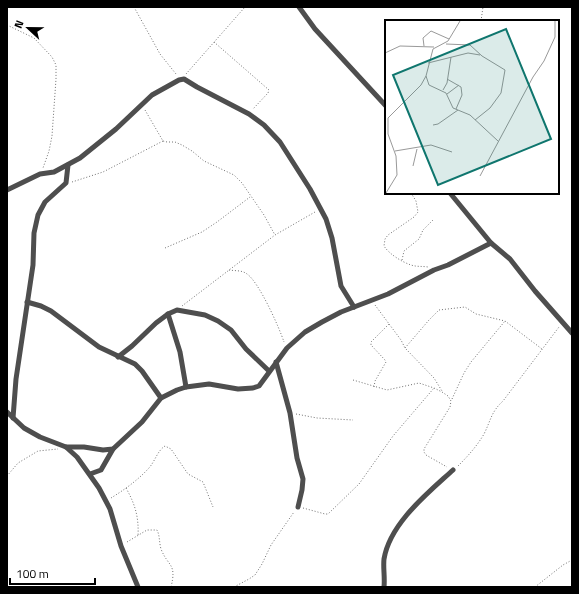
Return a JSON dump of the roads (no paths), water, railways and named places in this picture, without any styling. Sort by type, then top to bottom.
[{"type":"street","points":[[299,7],[315,29],[385,105]]},
{"type":"street","points":[[7,190],[40,174],[54,172],[80,158],[116,129],[152,95],[184,79],[249,114],[264,125],[280,142],[306,182],[321,209],[332,238],[341,286],[354,307]]},
{"type":"street","points":[[13,418],[16,379],[33,265],[34,233],[38,215],[45,202],[66,183],[68,165]]},
{"type":"street","points":[[451,194],[491,243],[510,259],[535,291],[572,333]]},
{"type":"street","points":[[90,474],[101,470],[114,450],[142,422],[161,398],[186,387],[209,384],[238,390],[259,386],[287,348],[305,332],[342,312],[393,292],[434,270],[448,265],[491,243]]},
{"type":"street","points":[[27,302],[51,311],[99,348],[135,364],[142,371],[161,398]]},
{"type":"street","points":[[118,357],[156,323],[168,314],[177,310],[205,315],[218,321],[231,330],[246,349],[269,371]]},
{"type":"street","points":[[168,314],[180,352],[186,387]]},
{"type":"street","points":[[276,362],[290,413],[297,458],[304,479],[298,507]]},
{"type":"street","points":[[7,412],[24,428],[40,437],[66,447],[114,450]]},
{"type":"street","points":[[66,447],[77,457],[90,474],[110,509],[121,546],[138,587]]},
{"type":"street","points":[[384,587],[384,559],[393,535],[407,514],[453,470]]}]
